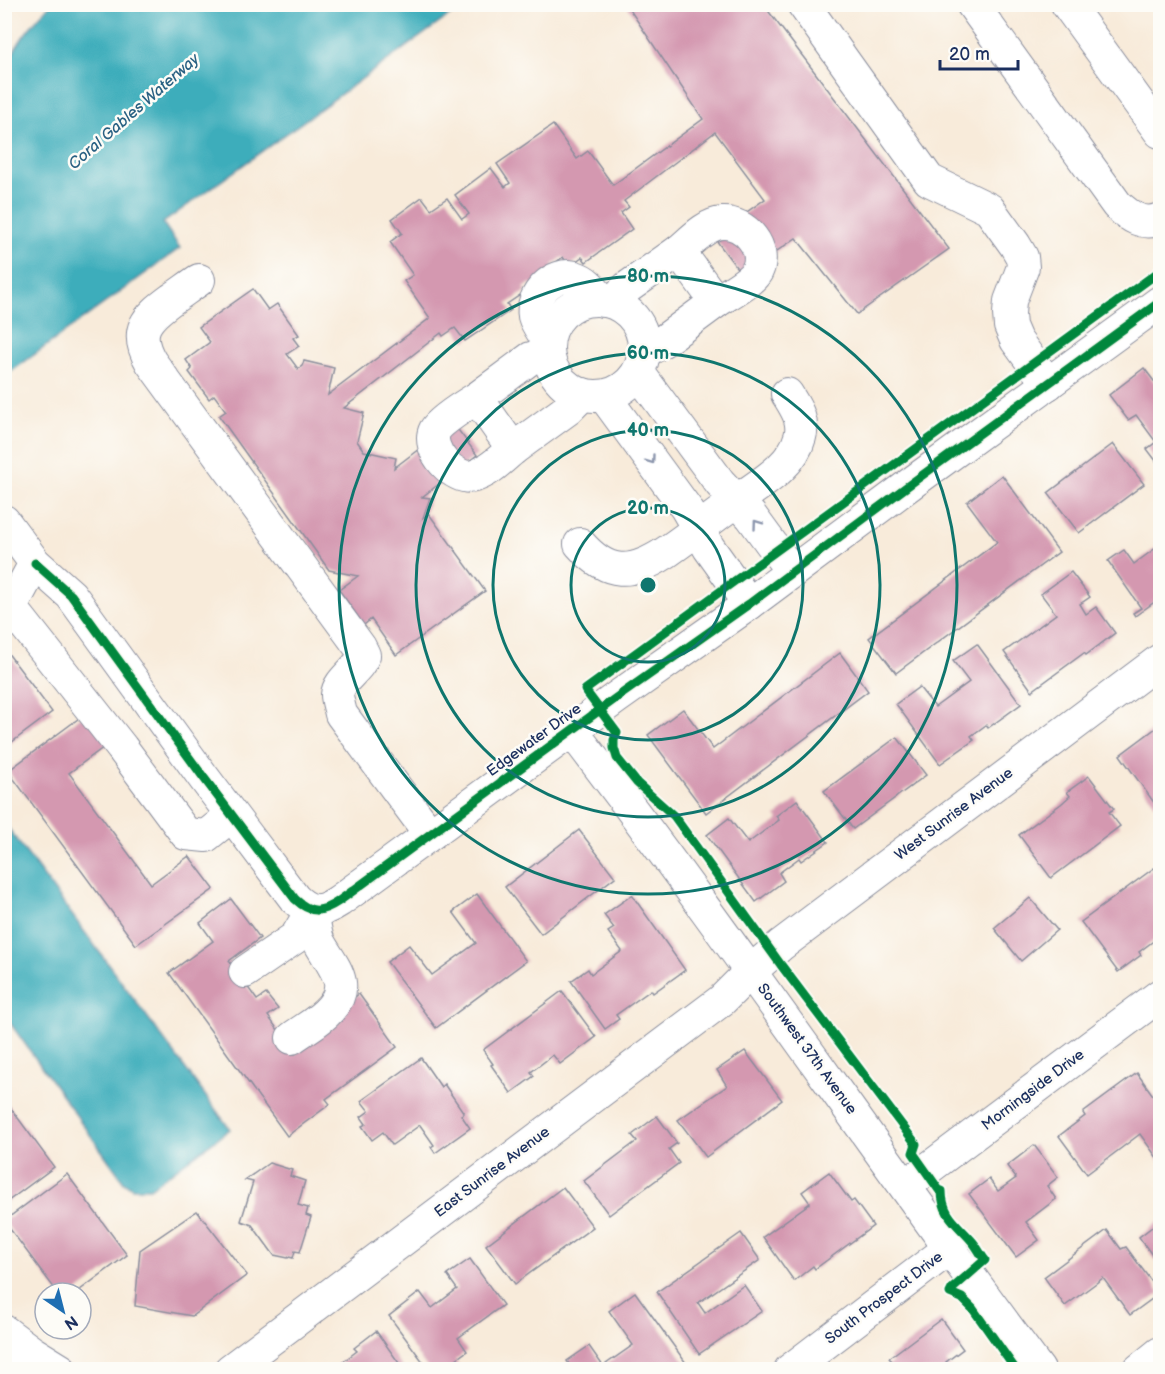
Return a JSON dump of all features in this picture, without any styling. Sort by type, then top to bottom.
[{"type":"street","points":[[803,4],[929,180],[989,209],[1015,245],[1022,257],[1023,267],[1010,301],[1010,326],[1016,340],[1048,384]]},
{"type":"street","points":[[972,4],[1117,205],[1126,214],[1145,222],[1161,219]]},
{"type":"street","points":[[1067,4],[1161,132]]},
{"type":"street","points":[[607,301],[712,225],[733,224],[750,234],[755,241],[759,251],[757,270],[753,276],[666,339],[641,362]]},
{"type":"street","points":[[679,250],[716,302]]},
{"type":"street","points":[[199,280],[148,319],[143,341],[145,352],[360,647],[364,655],[362,662],[342,684],[337,694],[341,714],[430,834]]},
{"type":"street","points":[[548,347],[435,430],[434,443],[442,460],[457,473],[474,477],[568,409],[594,395],[619,391],[632,381],[641,362],[643,336],[637,321],[626,309],[607,301],[596,300],[580,302],[568,309],[552,328],[548,347],[551,366],[567,387],[594,395],[686,508],[709,548],[749,604]]},
{"type":"street","name":"Edgewater Drive","points":[[312,910],[329,908],[1161,302]]},
{"type":"street","points":[[641,362],[720,483],[751,516],[792,572]]},
{"type":"street","points":[[580,544],[591,557],[602,564],[614,568],[641,567],[699,529],[790,458],[801,436],[801,427],[799,415],[787,394]]},
{"type":"street","points":[[477,398],[513,449]]},
{"type":"street","points":[[4,520],[35,563],[71,595],[231,816],[295,899],[302,906],[312,910]]},
{"type":"street","points":[[35,563],[9,611],[122,748],[186,834],[206,836],[231,816]]},
{"type":"street","name":"West Sunrise Avenue","points":[[751,971],[781,945],[1161,660]]},
{"type":"street","points":[[122,748],[161,720]]},
{"type":"street","name":"Southwest 37th Avenue","points":[[573,731],[751,971],[1040,1370]]},
{"type":"street","points":[[245,972],[296,937],[312,910]]},
{"type":"street","points":[[292,1038],[329,1010],[338,998],[341,984],[338,972],[318,940],[312,910]]},
{"type":"street","name":"East Sunrise Avenue","points":[[230,1370],[722,1000],[751,971]]},
{"type":"street","name":"Morningside Drive","points":[[905,1186],[1161,995]]},
{"type":"street","name":"South Prospect Drive","points":[[790,1370],[950,1248]]},
{"type":"street","points":[[4,1331],[61,1370]]},
{"type":"street","points":[[1139,1370],[1161,1353]]},
{"type":"street","points":[[4,1355],[11,1370]]},
{"type":"water","name":"Coral Gables Waterway","points":[[50,5],[464,5],[163,223],[180,248],[5,376],[5,75],[17,46]]},
{"type":"water","points":[[5,824],[230,1129],[150,1188],[132,1188],[124,1182],[5,1016]]},
{"type":"building","points":[[632,4],[763,4],[949,249],[857,314],[796,238],[742,275],[713,236],[765,199],[715,132],[624,201],[629,207],[621,213],[632,229],[586,262],[582,257],[569,266],[563,257],[552,265],[570,290],[547,306],[531,283],[524,288],[526,291],[507,304],[511,310],[465,341],[455,328],[443,336],[441,333],[344,408],[364,413],[357,441],[364,451],[396,458],[394,468],[453,423],[477,455],[422,497],[430,498],[423,518],[429,514],[485,591],[396,655],[371,619],[364,625],[339,590],[358,576],[329,570],[219,416],[226,411],[214,395],[209,399],[189,372],[192,369],[186,360],[210,342],[199,327],[253,289],[268,310],[277,304],[299,335],[293,338],[299,346],[287,354],[298,369],[304,361],[334,368],[328,395],[430,318],[404,281],[413,275],[390,242],[402,233],[392,219],[422,197],[431,209],[447,198],[462,219],[469,214],[455,195],[491,168],[505,187],[510,183],[497,164],[553,125],[577,159],[588,151],[613,185],[703,119],[628,7]]},
{"type":"building","points":[[1144,368],[1160,389],[1160,466],[1147,449],[1156,442],[1136,415],[1128,420],[1109,395]]},
{"type":"building","points":[[1113,444],[1144,484],[1079,533],[1048,493]]},
{"type":"building","points":[[1002,475],[1059,552],[896,673],[869,638],[997,542],[967,502]]},
{"type":"building","points":[[1160,545],[1160,587],[1156,591],[1160,598],[1135,616],[1133,613],[1141,608],[1108,561],[1124,550],[1134,564]]},
{"type":"building","points":[[1071,572],[1090,597],[1080,604],[1086,614],[1096,607],[1115,633],[1032,691],[1004,652],[1056,614],[1041,594]]},
{"type":"building","points":[[977,644],[1021,704],[988,728],[986,725],[971,736],[974,740],[940,764],[896,704],[919,687],[935,707],[969,682],[953,661]]},
{"type":"building","points":[[4,648],[52,712],[4,748]]},
{"type":"building","points":[[840,653],[868,691],[706,813],[648,735],[683,709],[713,749]]},
{"type":"building","points":[[86,713],[108,744],[69,773],[151,884],[189,856],[214,889],[136,945],[8,771]]},
{"type":"building","points":[[1160,725],[1160,811],[1120,755]]},
{"type":"building","points":[[897,737],[926,775],[853,829],[824,791]]},
{"type":"building","points":[[1089,776],[1114,809],[1109,812],[1120,826],[1051,878],[1019,835],[1061,804],[1070,796],[1067,792]]},
{"type":"building","points":[[797,800],[828,842],[801,861],[799,858],[779,873],[784,881],[756,902],[707,835],[729,818],[748,843],[779,820],[776,816]]},
{"type":"building","points":[[579,830],[615,877],[541,934],[505,887]]},
{"type":"building","points":[[1154,868],[1160,876],[1160,936],[1139,952],[1141,955],[1118,972],[1081,922]]},
{"type":"building","points":[[477,894],[526,961],[436,1028],[387,962],[409,945],[432,975],[476,943],[453,912]]},
{"type":"building","points":[[632,895],[685,970],[653,993],[651,990],[616,1015],[619,1019],[605,1029],[571,981],[588,969],[591,974],[622,951],[608,932],[614,928],[604,915]]},
{"type":"building","points":[[1030,898],[1057,930],[1021,961],[994,928]]},
{"type":"building","points":[[231,899],[260,938],[229,961],[257,1000],[266,994],[278,1009],[268,1016],[295,1054],[341,1021],[334,1012],[359,994],[397,1047],[326,1099],[330,1104],[287,1136],[169,973],[213,941],[200,923]]},
{"type":"building","points":[[562,991],[596,1037],[560,1064],[553,1055],[531,1072],[534,1076],[511,1093],[483,1050]]},
{"type":"building","points":[[745,1051],[782,1100],[706,1157],[678,1120],[727,1086],[717,1070]]},
{"type":"building","points":[[421,1058],[441,1087],[444,1084],[464,1113],[461,1115],[470,1128],[435,1153],[431,1147],[434,1145],[420,1125],[392,1145],[383,1132],[372,1140],[362,1126],[366,1124],[361,1117],[369,1111],[361,1101]]},
{"type":"building","points":[[1137,1073],[1160,1105],[1160,1162],[1140,1134],[1087,1174],[1059,1136],[1085,1116],[1083,1113]]},
{"type":"building","points":[[4,1099],[54,1167],[4,1204]]},
{"type":"building","points":[[657,1116],[677,1143],[669,1149],[679,1163],[609,1215],[584,1181],[637,1141],[632,1135]]},
{"type":"building","points":[[1034,1145],[1058,1177],[1047,1186],[1056,1199],[1026,1222],[1039,1240],[1016,1257],[969,1194],[989,1179],[998,1191],[1016,1178],[1007,1166]]},
{"type":"building","points":[[269,1163],[292,1170],[290,1176],[305,1181],[298,1205],[308,1208],[306,1215],[311,1217],[300,1252],[295,1251],[293,1258],[274,1255],[252,1225],[241,1221],[253,1182],[245,1180]]},
{"type":"building","points":[[829,1172],[851,1202],[854,1200],[873,1226],[815,1269],[813,1266],[794,1281],[763,1237],[810,1203],[802,1192]]},
{"type":"building","points":[[67,1174],[127,1255],[92,1281],[49,1281],[4,1221]]},
{"type":"building","points":[[563,1187],[593,1227],[515,1284],[486,1245]]},
{"type":"building","points":[[197,1211],[247,1275],[192,1316],[135,1306],[140,1250]]},
{"type":"building","points":[[1160,1221],[1160,1266],[1139,1237]]},
{"type":"building","points":[[1107,1230],[1121,1249],[1126,1247],[1160,1293],[1130,1315],[1103,1278],[1065,1306],[1044,1277]]},
{"type":"building","points":[[741,1233],[760,1260],[698,1303],[705,1313],[744,1285],[762,1311],[699,1354],[657,1292]]},
{"type":"building","points":[[470,1259],[503,1305],[458,1338],[467,1351],[455,1360],[462,1370],[429,1370],[389,1316],[420,1292],[432,1308],[457,1289],[447,1275]]},
{"type":"building","points":[[635,1292],[691,1370],[573,1370],[567,1361],[589,1346],[603,1366],[633,1345],[609,1311]]},
{"type":"building","points":[[941,1319],[963,1349],[946,1362],[952,1370],[882,1370],[893,1362],[889,1358]]},
{"type":"building","points":[[376,1331],[404,1370],[332,1370],[357,1351],[354,1348]]},
{"type":"cycle path","points":[[1016,1370],[973,1309],[962,1298],[950,1293],[985,1260],[973,1242],[947,1213],[942,1191],[913,1153],[916,1144],[781,965],[674,816],[637,783],[617,758],[614,748],[617,733],[585,690],[1160,271]]},
{"type":"cycle path","points":[[35,563],[71,595],[295,899],[306,907],[321,910],[339,901],[616,698],[749,604],[1160,302]]}]
